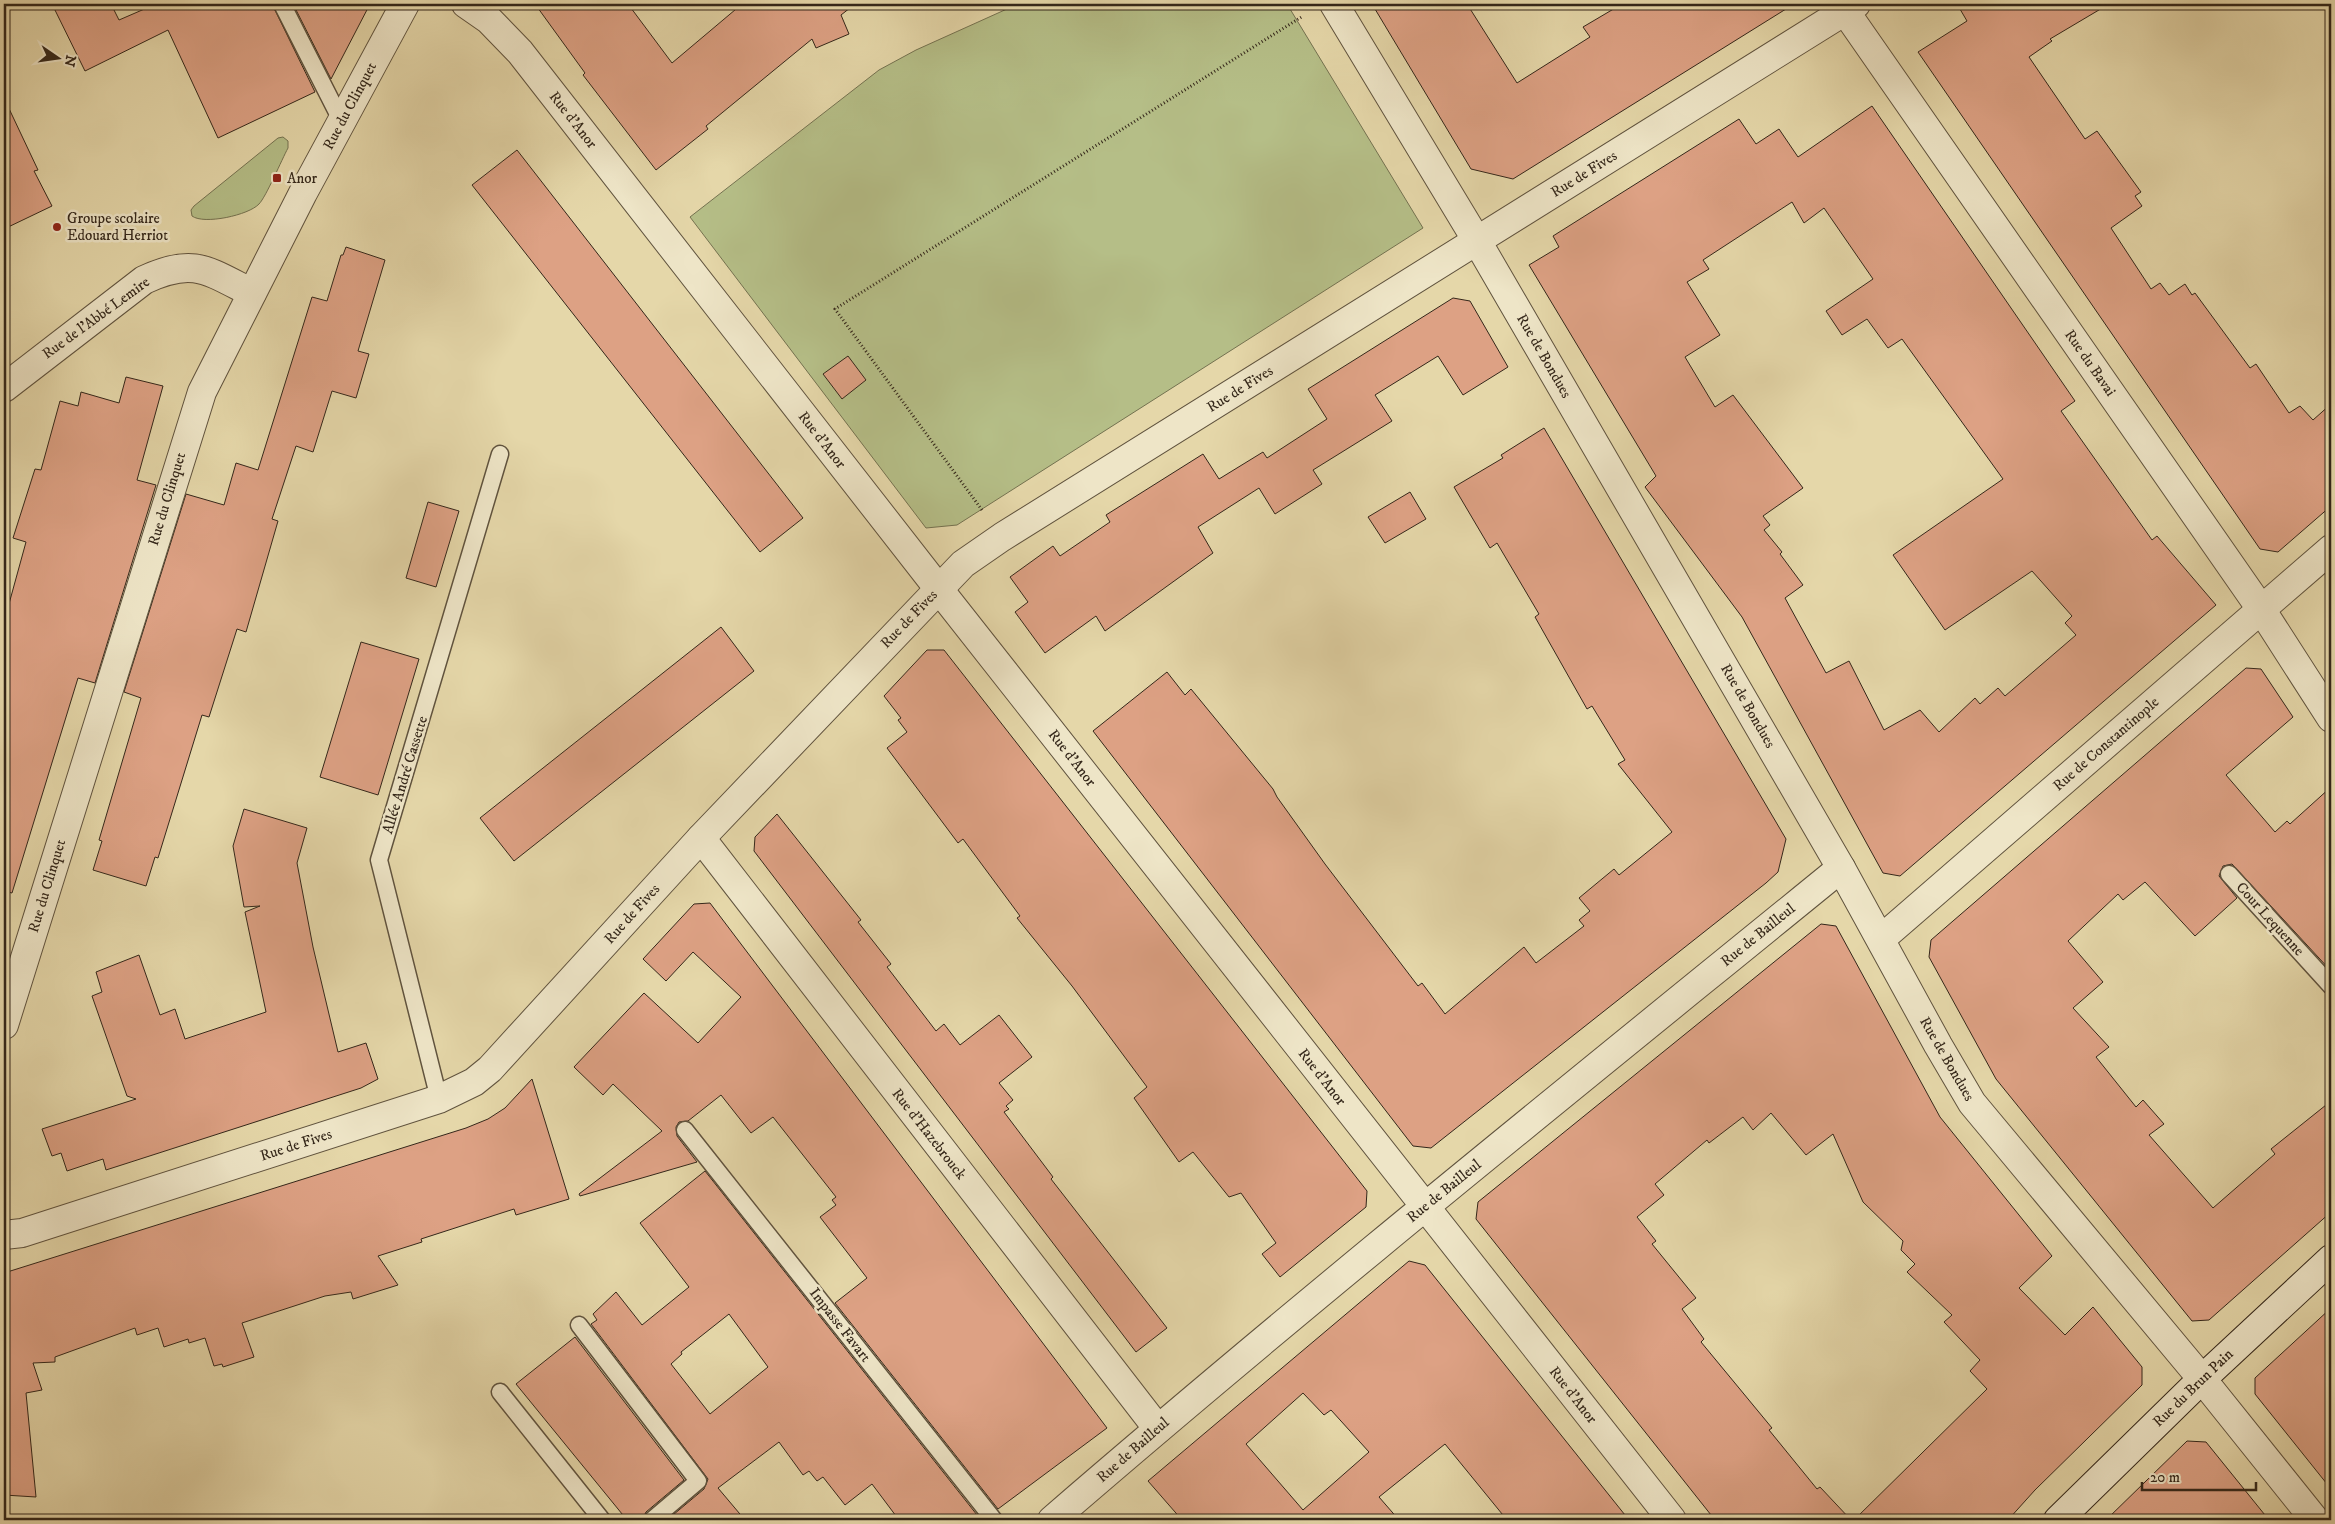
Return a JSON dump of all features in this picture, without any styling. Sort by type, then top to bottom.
[{"type":"street","name":"Rue du Clinquet","points":[[4,1025],[192,420],[217,360],[405,4]]},
{"type":"street","name":"Rue d'Anor","points":[[466,4],[489,20],[520,52],[938,588],[1672,1520]]},
{"type":"street","name":"Rue de Bondues","points":[[1334,4],[1477,241],[1841,868],[1972,1103],[2202,1379],[2315,1520]]},
{"type":"street","name":"Rue de Fives","points":[[4,1235],[22,1233],[439,1099],[474,1082],[490,1069],[701,838],[963,564],[1002,537],[1850,7]]},
{"type":"street","name":"Rue du Bavai","points":[[1850,7],[2261,609],[2331,718]]},
{"type":"street","name":"Rue de l'Abbé Lemire","points":[[4,388],[137,286],[165,270],[189,266],[215,274],[252,293]]},
{"type":"street","name":"Rue de Constantinople","points":[[1881,939],[2331,549]]},
{"type":"street","name":"Rue d'Hazebrouck","points":[[701,838],[1158,1429]]},
{"type":"street","name":"Rue de Bailleul","points":[[1052,1520],[1424,1206],[1841,868]]},
{"type":"street","name":"Rue du Brun Pain","points":[[2058,1520],[2202,1379],[2331,1259]]},
{"type":"lane","points":[[282,4],[342,122]]},
{"type":"lane","name":"Allée André Cassette","points":[[439,1099],[380,860],[500,454]]},
{"type":"lane","name":"Cour Lequenne","points":[[2229,874],[2331,986]]},
{"type":"lane","name":"Impasse Favart","points":[[685,1130],[994,1520]]},
{"type":"lane","points":[[579,1325],[698,1482],[652,1520]]},
{"type":"lane","points":[[500,1392],[602,1520]]},
{"type":"path","points":[[1002,537],[835,309],[1306,14]]},
{"type":"green space","points":[[1018,4],[1287,4],[1423,228],[957,525],[926,528],[690,217],[879,70],[916,50]]},
{"type":"green space","points":[[283,137],[288,141],[288,148],[259,204],[246,212],[226,218],[198,219],[192,216],[191,210],[194,206],[278,138]]},
{"type":"building","points":[[52,4],[111,4],[119,20],[156,4],[272,4],[315,92],[218,138],[168,30],[85,71]]},
{"type":"building","points":[[293,4],[370,4],[331,79]]},
{"type":"building","points":[[535,4],[628,4],[672,63],[742,4],[855,4],[841,15],[849,34],[816,48],[812,39],[706,126],[708,129],[656,170],[583,75],[585,73]]},
{"type":"building","points":[[1372,4],[1467,4],[1517,83],[1590,37],[1583,27],[1622,4],[1794,4],[1513,179],[1471,169]]},
{"type":"building","points":[[1957,4],[2109,4],[2050,39],[2052,41],[2029,57],[2085,139],[2097,131],[2141,192],[2135,196],[2142,206],[2111,228],[2151,289],[2160,283],[2169,295],[2185,284],[2192,295],[2195,293],[2250,368],[2256,364],[2289,413],[2300,406],[2313,420],[2331,404],[2331,506],[2278,552],[2260,549],[1918,52],[1967,21]]},
{"type":"building","points":[[4,98],[38,170],[34,171],[52,206],[4,229]]},
{"type":"building","points":[[1872,106],[2075,401],[2061,411],[2152,540],[2157,536],[2216,605],[1900,876],[1883,873],[1742,617],[1645,487],[1656,476],[1529,265],[1559,247],[1553,236],[1739,119],[1756,144],[1779,129],[1798,157]],"holes":[[[1792,202],[1804,223],[1824,208],[1873,279],[1826,311],[1842,335],[1867,319],[1888,348],[1902,339],[2003,479],[1893,555],[1945,630],[2032,571],[2072,616],[2065,623],[2076,635],[2005,696],[1998,688],[1980,704],[1975,698],[1939,732],[1920,710],[1884,730],[1849,661],[1826,673],[1785,598],[1803,585],[1780,554],[1782,552],[1764,530],[1770,525],[1763,516],[1803,488],[1733,395],[1715,407],[1685,357],[1720,335],[1687,282],[1709,269],[1703,260]]]},
{"type":"building","points":[[517,150],[803,518],[760,552],[472,185]]},
{"type":"building","points":[[346,247],[385,260],[358,351],[369,354],[356,398],[332,391],[313,452],[296,446],[272,519],[278,521],[246,632],[237,629],[209,717],[202,715],[158,858],[155,857],[146,886],[93,870],[102,841],[99,840],[141,698],[124,692],[186,494],[224,505],[236,463],[258,470],[312,297],[327,301],[341,255],[343,255]]},
{"type":"building","points":[[1453,298],[1470,301],[1508,367],[1463,395],[1438,356],[1375,395],[1392,421],[1313,470],[1322,484],[1275,514],[1259,488],[1198,527],[1213,553],[1105,631],[1096,616],[1045,653],[1015,612],[1028,602],[1010,577],[1053,546],[1060,556],[1110,522],[1106,515],[1203,454],[1219,479],[1263,452],[1267,458],[1327,419],[1308,389]]},
{"type":"building","points":[[848,356],[866,380],[842,399],[823,374]]},
{"type":"building","points":[[126,377],[163,386],[137,480],[156,485],[95,683],[78,678],[12,893],[4,891],[4,622],[26,542],[13,538],[35,469],[41,470],[60,401],[78,406],[81,392],[119,403]]},
{"type":"building","points":[[1544,428],[1786,839],[1778,872],[1766,883],[1431,1148],[1413,1146],[1093,731],[1167,672],[1185,695],[1191,689],[1273,789],[1325,864],[1418,986],[1422,983],[1445,1014],[1524,947],[1536,963],[1584,926],[1579,920],[1590,911],[1579,898],[1614,869],[1619,875],[1672,832],[1618,764],[1625,760],[1592,706],[1587,709],[1535,617],[1539,614],[1497,543],[1490,548],[1454,487],[1503,458],[1501,455]]},
{"type":"building","points":[[1410,492],[1426,519],[1385,543],[1368,517]]},
{"type":"building","points":[[428,502],[459,511],[436,587],[406,578]]},
{"type":"building","points":[[721,627],[754,671],[514,861],[480,818]]},
{"type":"building","points":[[361,642],[419,659],[378,795],[320,777]]},
{"type":"building","points":[[927,650],[944,650],[1367,1191],[1366,1207],[1280,1277],[1262,1254],[1276,1243],[1241,1193],[1229,1197],[1193,1152],[1179,1162],[1134,1098],[1147,1087],[1072,986],[1017,918],[1020,916],[963,839],[958,843],[887,748],[907,732],[898,720],[901,718],[884,696]]},
{"type":"building","points":[[2246,668],[2261,669],[2293,717],[2226,775],[2275,832],[2287,821],[2290,824],[2331,787],[2331,971],[2232,864],[2223,866],[2219,876],[2237,898],[2195,936],[2145,882],[2123,900],[2118,894],[2068,941],[2103,982],[2073,1008],[2109,1047],[2096,1057],[2136,1107],[2143,1100],[2164,1124],[2149,1135],[2213,1208],[2275,1154],[2271,1149],[2331,1101],[2331,1212],[2209,1320],[2192,1321],[1996,1079],[1929,957],[1931,940]]},
{"type":"building","points":[[244,809],[307,828],[297,863],[313,947],[338,1052],[366,1043],[378,1079],[361,1088],[106,1170],[103,1159],[67,1171],[61,1153],[52,1156],[42,1129],[136,1099],[127,1096],[92,996],[102,992],[96,972],[139,955],[160,1015],[175,1009],[185,1039],[266,1012],[245,912],[260,906],[244,907],[233,846]]},
{"type":"building","points":[[777,814],[861,920],[858,922],[891,964],[887,967],[936,1031],[944,1024],[960,1045],[999,1015],[1032,1057],[999,1083],[1013,1100],[1006,1106],[1009,1109],[1004,1112],[1053,1177],[1051,1179],[1167,1328],[1136,1352],[754,851],[755,837]]},
{"type":"building","points":[[710,903],[1107,1428],[998,1509],[835,1303],[867,1278],[820,1217],[836,1205],[832,1200],[836,1197],[773,1117],[751,1133],[721,1095],[688,1121],[679,1122],[676,1127],[677,1136],[697,1162],[580,1196],[579,1194],[662,1131],[613,1084],[603,1095],[574,1067],[644,993],[698,1043],[741,997],[693,952],[666,981],[643,959],[694,904]]},
{"type":"building","points":[[1821,924],[1836,926],[1940,1117],[2052,1256],[2019,1288],[2065,1335],[2093,1307],[2142,1367],[2142,1385],[2035,1490],[2008,1520],[1854,1520],[1987,1389],[1970,1371],[1980,1360],[1944,1322],[1952,1315],[1907,1272],[1915,1264],[1901,1250],[1903,1241],[1863,1202],[1833,1134],[1806,1155],[1771,1113],[1753,1130],[1743,1117],[1709,1143],[1707,1140],[1655,1184],[1664,1195],[1637,1217],[1656,1241],[1652,1244],[1696,1298],[1682,1309],[1704,1339],[1701,1342],[1772,1428],[1769,1430],[1817,1489],[1820,1487],[1851,1520],[1715,1520],[1476,1219],[1478,1202]]},
{"type":"building","points":[[532,1079],[569,1199],[516,1215],[514,1209],[421,1239],[422,1242],[378,1256],[398,1285],[353,1299],[351,1292],[325,1296],[242,1323],[254,1357],[223,1367],[222,1364],[214,1366],[205,1338],[189,1343],[188,1339],[164,1347],[158,1328],[137,1335],[135,1328],[55,1357],[55,1362],[33,1363],[42,1390],[26,1393],[36,1497],[4,1495],[4,1273],[466,1128],[488,1119],[505,1108]]},
{"type":"building","points":[[705,1171],[981,1520],[899,1520],[872,1484],[845,1505],[823,1477],[817,1481],[809,1471],[803,1475],[779,1442],[718,1488],[745,1520],[667,1520],[704,1489],[708,1479],[591,1324],[597,1320],[593,1314],[616,1292],[642,1325],[689,1287],[640,1223]],"holes":[[[729,1314],[768,1367],[710,1414],[671,1364],[682,1354],[681,1352]]]},
{"type":"building","points":[[1409,1261],[1425,1265],[1629,1520],[1507,1520],[1445,1444],[1379,1497],[1399,1520],[1182,1520],[1148,1481]],"holes":[[[1303,1393],[1324,1415],[1331,1410],[1369,1452],[1303,1510],[1246,1444]]]},
{"type":"building","points":[[2331,1308],[2331,1489],[2255,1394],[2255,1378]]},
{"type":"building","points":[[575,1337],[684,1480],[646,1512],[642,1520],[627,1520],[516,1384]]},
{"type":"building","points":[[2187,1441],[2206,1442],[2269,1520],[2106,1520]]},
{"type":"place","name":"Anor","points":[[277,178]]},
{"type":"place","name":"Groupe scolaire Edouard Herriot","points":[[57,227]]}]
